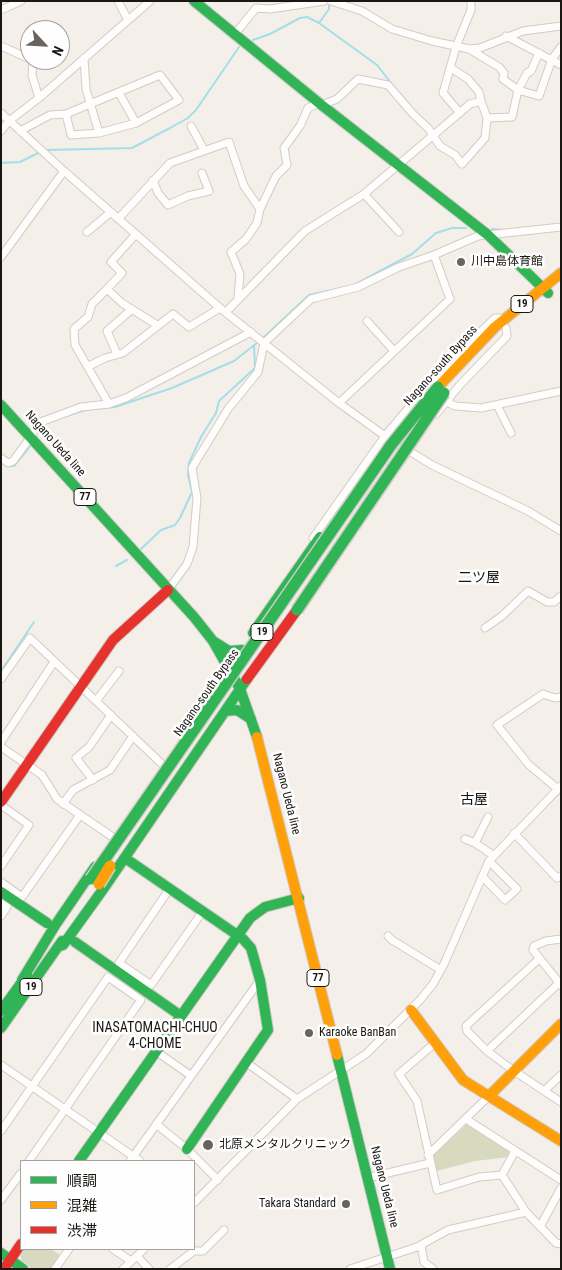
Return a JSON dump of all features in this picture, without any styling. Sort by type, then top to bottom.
[{"type":"main road","points":[[194,1],[320,104],[488,235],[546,290]]},
{"type":"main road","name":"Nagano-south Bypass","points":[[1,1028],[60,946],[95,882],[132,826],[400,440],[475,352],[546,290],[561,274]]},
{"type":"main road","name":"Nagano-south Bypass","points":[[546,290],[561,284]]},
{"type":"main road","name":"Nagano-south Bypass","points":[[1,1011],[95,882],[354,499],[418,411],[442,393]]},
{"type":"main road","name":"19","points":[[60,946],[63,945],[126,858],[240,689],[297,610],[442,393]]},
{"type":"main road","name":"Nagano Ueda line","points":[[1,405],[213,641],[240,689],[251,719],[299,898],[390,1269]]},
{"type":"main road","name":"19","points":[[22,980],[56,924],[320,536],[386,447],[413,414],[418,411]]},
{"type":"main road","points":[[1,803],[112,640],[168,590]]},
{"type":"main road","points":[[261,622],[259,635],[268,640],[279,634]]},
{"type":"main road","points":[[213,641],[229,651],[242,650]]},
{"type":"main road","points":[[225,711],[237,710],[251,719]]},
{"type":"main road","points":[[126,858],[239,935],[251,948],[260,980],[268,1030],[187,1149]]},
{"type":"main road","points":[[1,892],[47,923]]},
{"type":"main road","points":[[80,1160],[250,918],[265,907],[299,898]]},
{"type":"main road","points":[[75,942],[181,1016]]},
{"type":"main road","points":[[411,1010],[463,1080],[490,1095],[561,1141]]},
{"type":"main road","points":[[490,1095],[561,1024]]},
{"type":"main road","points":[[20,1245],[5,1260],[23,1269]]},
{"type":"street","points":[[1,10],[21,1]]},
{"type":"street","points":[[118,1],[128,20]]},
{"type":"street","points":[[1,131],[10,121],[150,1]]},
{"type":"street","points":[[234,34],[256,8],[270,10],[324,1]]},
{"type":"street","points":[[331,1],[348,3],[392,29],[469,49],[480,48],[522,31],[561,26]]},
{"type":"street","points":[[460,113],[443,92],[456,47],[470,10],[470,1]]},
{"type":"street","points":[[506,36],[561,65]]},
{"type":"street","points":[[1,46],[20,55]]},
{"type":"street","points":[[469,49],[499,67],[504,73],[503,79],[518,90],[539,96],[552,59],[561,47]]},
{"type":"street","points":[[487,118],[512,117],[518,90],[527,73],[532,71],[539,53]]},
{"type":"street","points":[[84,58],[90,103],[99,132]]},
{"type":"street","points":[[238,297],[240,274],[231,252],[246,239],[257,223],[260,209],[276,176],[287,165],[284,148],[300,126],[308,108],[337,99],[344,90],[358,79],[388,85],[433,135],[440,146],[454,155],[462,164],[485,138],[487,118],[479,92],[468,79],[451,68]]},
{"type":"street","points":[[32,70],[32,75],[39,98]]},
{"type":"street","points":[[20,131],[50,115],[66,114],[160,75],[179,100],[136,122],[99,132],[71,135],[66,114]]},
{"type":"street","points":[[119,93],[136,122]]},
{"type":"street","points":[[89,366],[123,353],[173,314],[189,327],[223,310],[304,231],[364,194],[397,164],[470,104],[481,101]]},
{"type":"street","points":[[1,113],[110,212],[223,310],[339,403],[385,436],[432,465],[528,511],[561,531]]},
{"type":"street","points":[[191,126],[204,150]]},
{"type":"street","points":[[118,219],[170,163],[229,142],[244,186],[260,209]]},
{"type":"street","points":[[1,257],[64,171]]},
{"type":"street","points":[[153,180],[158,193],[168,205],[188,196],[209,191],[202,173]]},
{"type":"street","points":[[364,194],[399,232]]},
{"type":"street","points":[[88,232],[110,212]]},
{"type":"street","points":[[168,590],[187,564],[193,548],[197,498],[192,468],[228,409],[258,372],[264,343],[311,299],[358,287],[399,267],[434,255],[478,236],[561,227]]},
{"type":"street","points":[[110,404],[75,345],[74,330],[88,317],[92,304],[122,273],[111,262],[136,234]]},
{"type":"street","points":[[339,403],[450,299],[434,255]]},
{"type":"street","points":[[107,289],[122,303],[157,325]]},
{"type":"street","points":[[118,354],[107,331],[132,309]]},
{"type":"street","points":[[268,612],[270,599],[385,436],[478,334],[495,318],[505,325]]},
{"type":"street","points":[[368,321],[394,351]]},
{"type":"street","points":[[1,458],[8,463],[13,461],[30,438],[38,423],[81,407],[110,404],[126,398],[251,332]]},
{"type":"street","points":[[279,634],[291,628],[410,452],[442,393],[468,408],[497,405],[561,391]]},
{"type":"street","points":[[497,405],[511,433]]},
{"type":"street","points":[[485,628],[502,616],[528,591],[547,602],[554,602],[561,596]]},
{"type":"street","points":[[1,679],[30,638],[163,766]]},
{"type":"street","points":[[1,742],[54,662]]},
{"type":"street","points":[[96,701],[119,670]]},
{"type":"street","points":[[195,1201],[297,1100],[366,1054],[411,1010],[433,984],[491,858],[559,787],[529,765],[497,725],[543,694],[555,698],[561,697]]},
{"type":"street","points":[[93,780],[76,758],[89,747],[111,715]]},
{"type":"street","points":[[64,804],[73,790],[110,770],[133,736]]},
{"type":"street","points":[[1,747],[42,775],[57,799],[114,838]]},
{"type":"street","points":[[1,803],[29,825],[1,866]]},
{"type":"street","points":[[1,882],[22,897],[80,815]]},
{"type":"street","points":[[475,843],[488,817]]},
{"type":"street","points":[[514,833],[557,878],[561,876]]},
{"type":"street","points":[[465,839],[475,843],[491,858],[517,889],[505,900],[482,876]]},
{"type":"street","points":[[170,888],[119,963],[151,985],[203,911]]},
{"type":"street","points":[[1,903],[7,907],[1,916]]},
{"type":"street","points":[[388,936],[441,970]]},
{"type":"street","points":[[486,1050],[560,984],[533,950],[534,946],[561,939]]},
{"type":"street","points":[[540,959],[466,1026],[467,1031],[486,1050],[561,1102]]},
{"type":"street","points":[[1,1131],[108,977],[141,1000],[30,1160]]},
{"type":"street","points":[[1,1065],[99,1132],[131,1159],[260,980]]},
{"type":"street","points":[[435,1043],[399,1074],[417,1101],[436,1190],[479,1177],[502,1175]]},
{"type":"street","points":[[157,1052],[190,1075]]},
{"type":"street","points":[[246,1063],[297,1100]]},
{"type":"street","points":[[544,1091],[561,1075]]},
{"type":"street","points":[[428,1155],[490,1095]]},
{"type":"street","points":[[466,1119],[561,1180]]},
{"type":"street","points":[[156,1124],[187,1149],[218,1180]]},
{"type":"street","points":[[502,1175],[515,1151]]},
{"type":"street","points":[[367,1178],[430,1163]]},
{"type":"street","points":[[1,1200],[20,1174]]},
{"type":"street","points":[[502,1175],[526,1212],[556,1243],[561,1244]]},
{"type":"street","points":[[541,1226],[561,1188]]},
{"type":"street","points":[[350,1269],[421,1245],[448,1230],[526,1212]]},
{"type":"street","points":[[170,1269],[194,1250],[203,1251],[224,1230]]},
{"type":"street","points":[[421,1245],[424,1262],[433,1269]]},
{"type":"street","points":[[55,1269],[68,1250]]},
{"type":"street","points":[[114,1250],[131,1261]]},
{"type":"street","points":[[123,1269],[143,1250]]},
{"type":"street","points":[[137,1256],[149,1269]]},
{"type":"green space","points":[[468,1123],[512,1153],[509,1157],[475,1161],[437,1171],[432,1156]]},
{"type":"green space","points":[[23,1250],[52,1250],[60,1255],[51,1269],[32,1269],[22,1261],[20,1254]]},
{"type":"waterway","points":[[253,40],[270,34],[300,18],[307,17],[319,23],[329,9],[329,1]]},
{"type":"waterway","points":[[319,23],[377,65],[391,83]]},
{"type":"waterway","points":[[47,150],[132,148],[170,128],[188,118],[196,110],[239,47]]},
{"type":"waterway","points":[[1,163],[20,162],[38,153]]},
{"type":"waterway","points":[[354,285],[412,254],[436,233],[452,228],[466,228]]},
{"type":"waterway","points":[[492,229],[506,230]]},
{"type":"waterway","points":[[263,338],[309,295],[347,287]]},
{"type":"waterway","points":[[93,409],[115,407],[172,388],[234,361],[257,343]]},
{"type":"waterway","points":[[141,549],[161,530],[175,525],[180,518],[192,492],[188,475],[189,463],[201,437],[216,413],[219,401],[255,368],[254,345]]},
{"type":"waterway","points":[[66,416],[88,409]]},
{"type":"waterway","points":[[36,434],[41,425]]},
{"type":"waterway","points":[[7,465],[14,466],[31,445]]},
{"type":"waterway","points":[[116,566],[127,560]]},
{"type":"waterway","points":[[1,671],[34,622]]},
{"type":"traffic: fast","points":[[194,1],[319,103],[488,235],[548,293]]},
{"type":"traffic: fast","points":[[91,879],[391,445],[438,387]]},
{"type":"traffic: fast","points":[[297,610],[444,393]]},
{"type":"traffic: fast","points":[[1,405],[194,617],[213,641],[240,689],[257,737]]},
{"type":"traffic: fast","points":[[253,633],[320,537]]},
{"type":"traffic: fast","points":[[213,641],[229,651],[242,650]]},
{"type":"traffic: fast","points":[[60,946],[63,945],[104,888],[247,679]]},
{"type":"traffic: fast","points":[[225,711],[237,710],[251,719]]},
{"type":"traffic: fast","points":[[125,858],[243,939],[251,948],[260,980],[268,1030],[187,1149]]},
{"type":"traffic: fast","points":[[22,980],[56,924],[95,867]]},
{"type":"traffic: fast","points":[[1,892],[47,923]]},
{"type":"traffic: fast","points":[[80,1160],[250,918],[265,907],[299,898]]},
{"type":"traffic: fast","points":[[1,1028],[62,941]]},
{"type":"traffic: fast","points":[[75,942],[181,1016]]},
{"type":"traffic: fast","points":[[1,1011],[27,975]]},
{"type":"traffic: fast","points":[[337,1055],[390,1269]]},
{"type":"traffic: fast","points":[[1,1253],[23,1269]]},
{"type":"traffic: slow","points":[[438,387],[495,327],[561,273]]},
{"type":"traffic: slow","points":[[257,737],[337,1055]]},
{"type":"traffic: slow","points":[[99,884],[110,866]]},
{"type":"traffic: slow","points":[[411,1010],[463,1080],[561,1141]]},
{"type":"traffic: slow","points":[[490,1095],[561,1024]]},
{"type":"traffic: jam","points":[[1,802],[113,640],[168,590]]},
{"type":"traffic: jam","points":[[247,679],[297,610]]},
{"type":"traffic: jam","points":[[4,1269],[20,1245]]},
{"type":"place","name":"川中島体育館","points":[[461,262]]},
{"type":"place","name":"Karaoke BanBan","points":[[309,1033]]},
{"type":"place","name":"北原メンタルクリニック","points":[[208,1145]]},
{"type":"place","name":"Takara Standard","points":[[346,1204]]},
{"type":"district","name":"二ツ屋","points":[[479,578]]},
{"type":"district","name":"古屋","points":[[474,800]]},
{"type":"district","name":"INASATOMACHI-CHUO 4-CHOME","points":[[155,1036]]}]
